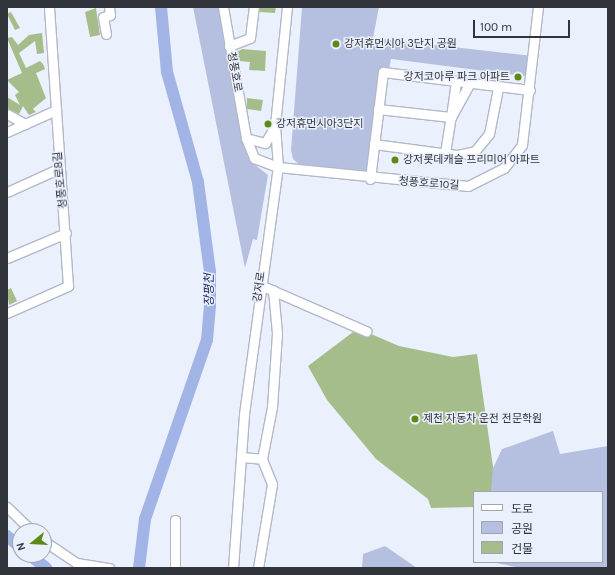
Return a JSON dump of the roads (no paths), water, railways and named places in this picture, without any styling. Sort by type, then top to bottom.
[{"type":"street","name":"청풍호로8길","points":[[7,313],[68,286],[66,233],[49,7]]},
{"type":"street","points":[[106,34],[103,17],[110,15],[109,7]]},
{"type":"street","name":"청풍호로","points":[[222,7],[246,138],[254,158],[278,167]]},
{"type":"street","points":[[229,46],[250,38],[254,7]]},
{"type":"street","name":"강저로","points":[[233,568],[241,457],[260,284],[278,167],[275,125],[287,7]]},
{"type":"street","name":"청풍호로10길","points":[[278,167],[370,179],[468,186],[495,175],[515,157],[522,145],[530,90],[538,7]]},
{"type":"street","points":[[370,179],[383,72],[498,88],[530,90]]},
{"type":"street","points":[[446,153],[456,82]]},
{"type":"street","points":[[451,117],[470,83]]},
{"type":"street","points":[[374,144],[446,153],[468,154],[485,142],[498,88]]},
{"type":"street","points":[[378,109],[451,117]]},
{"type":"street","points":[[7,132],[56,110]]},
{"type":"street","points":[[7,114],[25,124]]},
{"type":"street","points":[[246,138],[266,143],[275,125]]},
{"type":"street","points":[[7,192],[60,168]]},
{"type":"street","points":[[7,258],[66,233]]},
{"type":"street","points":[[260,284],[366,331]]},
{"type":"street","points":[[258,568],[272,484],[262,459],[272,407],[276,348],[273,290]]},
{"type":"street","points":[[241,457],[262,459]]},
{"type":"street","points":[[7,507],[24,523]]},
{"type":"street","points":[[175,520],[176,568]]},
{"type":"street","points":[[52,546],[77,562],[110,568]]},
{"type":"waterway","name":"장평천","points":[[139,568],[145,519],[207,340],[210,304],[210,272],[198,182],[167,72],[161,7]]},
{"type":"waterway","points":[[7,536],[12,540]]},
{"type":"waterway","points":[[40,563],[46,568]]},
{"type":"place","name":"강저휴먼시아 3단지 공원","points":[[336,44]]},
{"type":"place","name":"강저코아루 파크 아파트","points":[[518,77]]},
{"type":"place","name":"강저휴먼시아3단지","points":[[268,124]]},
{"type":"place","name":"강저롯데캐슬 프리미어 아파트","points":[[395,160]]},
{"type":"place","name":"제천 자동차 운전 전문학원","points":[[415,419]]}]
